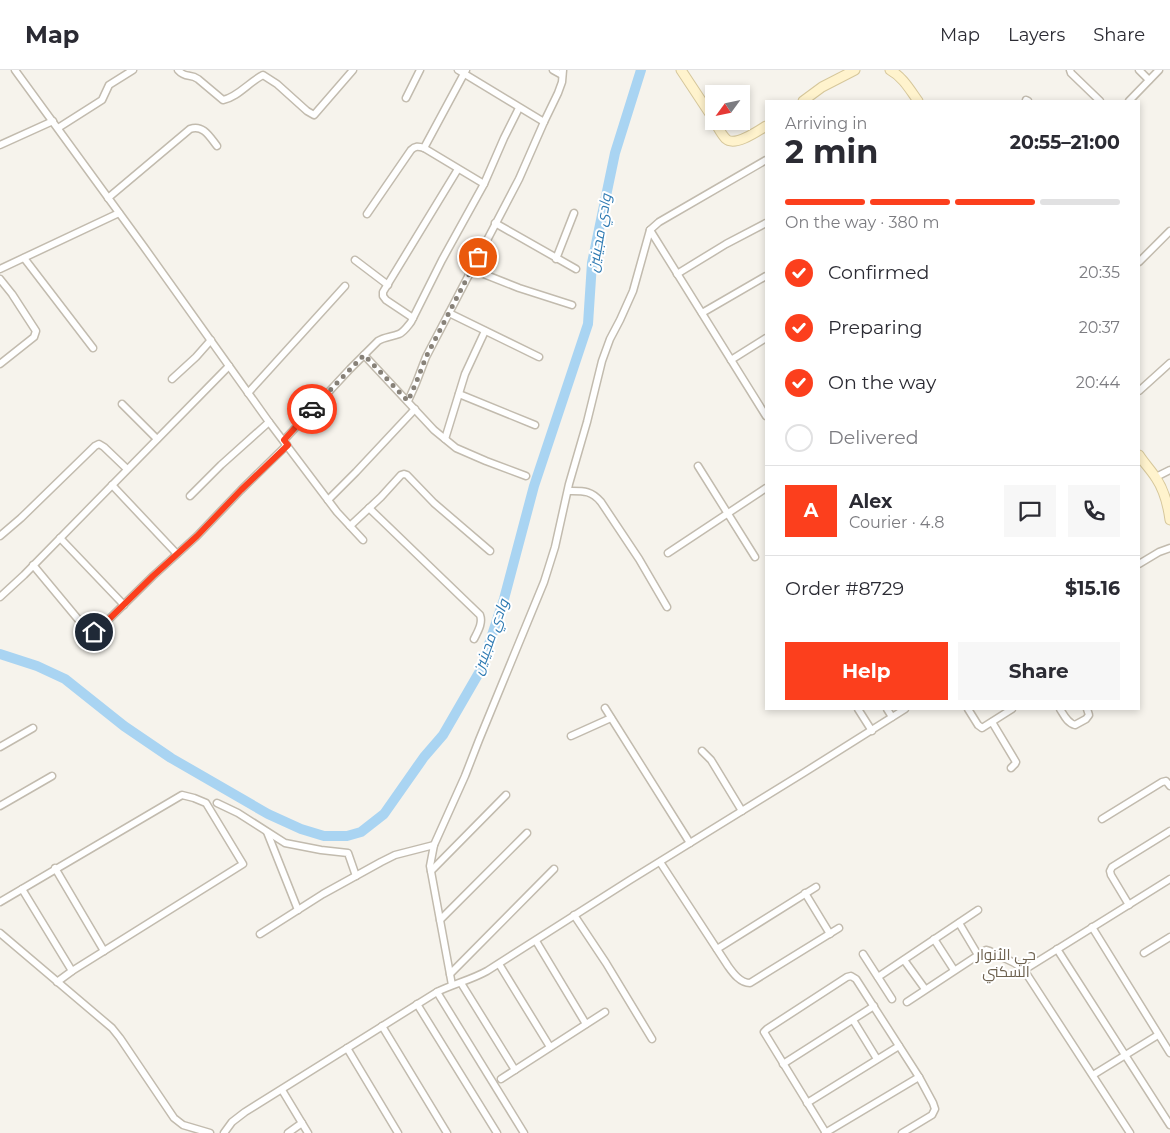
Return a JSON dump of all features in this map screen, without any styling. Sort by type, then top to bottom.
[{"type":"street","points":[[15,70],[269,422],[328,500],[363,540]]},
{"type":"street","points":[[58,128],[102,100],[109,86],[134,70]]},
{"type":"street","points":[[178,70],[186,76],[194,76],[223,100],[226,100],[263,75],[314,115],[353,70]]},
{"type":"street","points":[[406,98],[420,70]]},
{"type":"street","points":[[408,401],[426,357],[519,179],[560,88],[562,72],[553,70]]},
{"type":"street","points":[[681,70],[705,107]]},
{"type":"street","points":[[803,100],[822,87],[855,70]]},
{"type":"street","points":[[891,70],[904,81],[917,100]]},
{"type":"street","points":[[1070,70],[1099,100]]},
{"type":"street","points":[[1138,70],[1149,80]]},
{"type":"street","points":[[1130,100],[1159,70]]},
{"type":"street","points":[[424,148],[463,71],[544,122]]},
{"type":"street","points":[[33,565],[82,624],[90,631],[98,630],[197,536],[286,443],[332,387],[378,341],[400,334],[405,330],[484,184],[519,108]]},
{"type":"street","points":[[0,145],[53,121]]},
{"type":"street","points":[[108,198],[194,127],[200,128],[217,146]]},
{"type":"street","points":[[720,130],[727,140],[736,141],[746,138],[765,127]]},
{"type":"street","points":[[367,214],[410,150],[414,147],[424,148],[484,184]]},
{"type":"street","points":[[452,985],[430,866],[434,846],[465,776],[544,582],[602,361],[610,339],[633,291],[650,230],[659,222],[765,161]]},
{"type":"street","points":[[413,318],[386,300],[383,292],[458,169]]},
{"type":"street","points":[[556,259],[574,212]]},
{"type":"street","points":[[0,269],[119,213]]},
{"type":"street","points":[[495,224],[576,269]]},
{"type":"street","points":[[677,274],[726,244],[765,224]]},
{"type":"street","points":[[650,230],[765,414]]},
{"type":"street","points":[[1140,261],[1170,232]]},
{"type":"street","points":[[24,258],[93,348]]},
{"type":"street","points":[[355,260],[388,285]]},
{"type":"street","points":[[471,269],[519,288],[572,305]]},
{"type":"street","points":[[702,313],[765,277]]},
{"type":"street","points":[[0,280],[12,294],[36,331],[34,337],[0,364]]},
{"type":"street","points":[[248,393],[345,286]]},
{"type":"street","points":[[449,313],[538,357]]},
{"type":"street","points":[[445,439],[465,374],[486,330]]},
{"type":"street","points":[[731,360],[765,339]]},
{"type":"street","points":[[172,379],[211,340]]},
{"type":"street","points":[[364,355],[434,430],[456,448],[526,476]]},
{"type":"street","points":[[1140,390],[1170,364]]},
{"type":"street","points":[[0,597],[229,366]]},
{"type":"street","points":[[459,394],[535,425]]},
{"type":"street","points":[[122,404],[157,439]]},
{"type":"street","points":[[328,500],[415,409]]},
{"type":"street","points":[[190,496],[269,422]]},
{"type":"street","points":[[0,536],[21,518],[94,446],[99,444],[104,446],[126,469]]},
{"type":"street","points":[[1140,456],[1156,477],[1165,498],[1170,520]]},
{"type":"street","points":[[698,466],[755,557]]},
{"type":"street","points":[[1156,477],[1170,470]]},
{"type":"street","points":[[350,526],[404,474],[490,551]]},
{"type":"street","points":[[112,484],[177,554]]},
{"type":"street","points":[[668,553],[765,489]]},
{"type":"street","points":[[568,491],[589,492],[596,495],[602,502],[667,607]]},
{"type":"street","points":[[369,508],[480,615],[481,621],[474,639]]},
{"type":"street","points":[[60,538],[124,605]]},
{"type":"street","points":[[1140,563],[1170,548]]},
{"type":"street","points":[[605,708],[690,842]]},
{"type":"street","points":[[859,710],[872,730]]},
{"type":"street","points":[[888,710],[892,717]]},
{"type":"street","points":[[224,1133],[232,1122],[245,1112],[417,1004],[437,992],[478,976],[499,964],[690,842],[903,710]]},
{"type":"street","points":[[969,710],[981,728],[1010,710]]},
{"type":"street","points":[[1061,710],[1068,721],[1075,725],[1089,715],[1087,710]]},
{"type":"street","points":[[571,736],[611,718]]},
{"type":"street","points":[[992,722],[1016,762],[1011,768]]},
{"type":"street","points":[[0,747],[33,728]]},
{"type":"street","points":[[702,751],[711,760],[742,811]]},
{"type":"street","points":[[0,806],[52,776]]},
{"type":"street","points":[[1102,819],[1162,782],[1166,781],[1170,786]]},
{"type":"street","points":[[0,902],[182,795],[206,803],[243,864],[57,982]]},
{"type":"street","points":[[431,871],[506,795]]},
{"type":"street","points":[[217,803],[238,813],[285,843],[321,850],[346,852],[349,854],[356,876]]},
{"type":"street","points":[[1129,905],[1110,876],[1112,867],[1170,830]]},
{"type":"street","points":[[267,831],[298,910]]},
{"type":"street","points":[[440,920],[527,833]]},
{"type":"street","points":[[260,934],[356,876],[395,856],[434,846]]},
{"type":"street","points":[[660,862],[734,973],[748,983],[839,928]]},
{"type":"street","points":[[55,869],[104,951]]},
{"type":"street","points":[[450,974],[554,869]]},
{"type":"street","points":[[1024,970],[1170,879]]},
{"type":"street","points":[[717,949],[816,886]]},
{"type":"street","points":[[22,889],[72,971]]},
{"type":"street","points":[[805,893],[830,934]]},
{"type":"street","points":[[878,977],[978,910]]},
{"type":"street","points":[[574,915],[652,1040]]},
{"type":"street","points":[[959,923],[978,955]]},
{"type":"street","points":[[1092,928],[1170,1053]]},
{"type":"street","points":[[0,933],[112,1028],[174,1118],[183,1125],[210,1133]]},
{"type":"street","points":[[1144,953],[1170,937]]},
{"type":"street","points":[[934,939],[954,970]]},
{"type":"street","points":[[536,940],[586,1024]]},
{"type":"street","points":[[1057,949],[1170,1125]]},
{"type":"street","points":[[907,1002],[924,989],[986,950],[1015,962],[1024,970],[1130,1133]]},
{"type":"street","points":[[863,954],[892,999]]},
{"type":"street","points":[[904,960],[924,989]]},
{"type":"street","points":[[499,964],[550,1047]]},
{"type":"street","points":[[902,1133],[932,1114],[935,1109],[934,1103],[919,1077],[856,978],[847,977],[764,1032],[826,1133],[919,1077]]},
{"type":"street","points":[[461,982],[515,1070]]},
{"type":"street","points":[[437,992],[523,1132]]},
{"type":"street","points":[[417,1004],[498,1133]]},
{"type":"street","points":[[783,1064],[874,1006]]},
{"type":"street","points":[[501,1079],[605,1012]]},
{"type":"street","points":[[853,1020],[878,1059]]},
{"type":"street","points":[[382,1026],[446,1133]]},
{"type":"street","points":[[1093,1075],[1158,1035]]},
{"type":"street","points":[[807,1103],[899,1046]]},
{"type":"street","points":[[347,1048],[398,1133]]},
{"type":"street","points":[[282,1090],[308,1133]]},
{"type":"street","points":[[288,1133],[302,1123]]},
{"type":"waterway","name":"وادي مجينين","points":[[0,654],[37,666],[65,679],[124,726],[171,758],[268,814],[301,829],[324,836],[347,836],[361,832],[384,814],[424,757],[443,735],[480,671],[504,599],[534,486],[588,324],[592,263],[615,153],[641,70]]},
{"type":"way so far","points":[[312,409],[364,355],[408,401],[426,357],[478,257]]},
{"type":"district","name":"حي الأنوار السكني","points":[[1006,962]]},
{"type":"route","points":[[94,632],[197,536],[288,445],[284,440],[312,409]]}]
